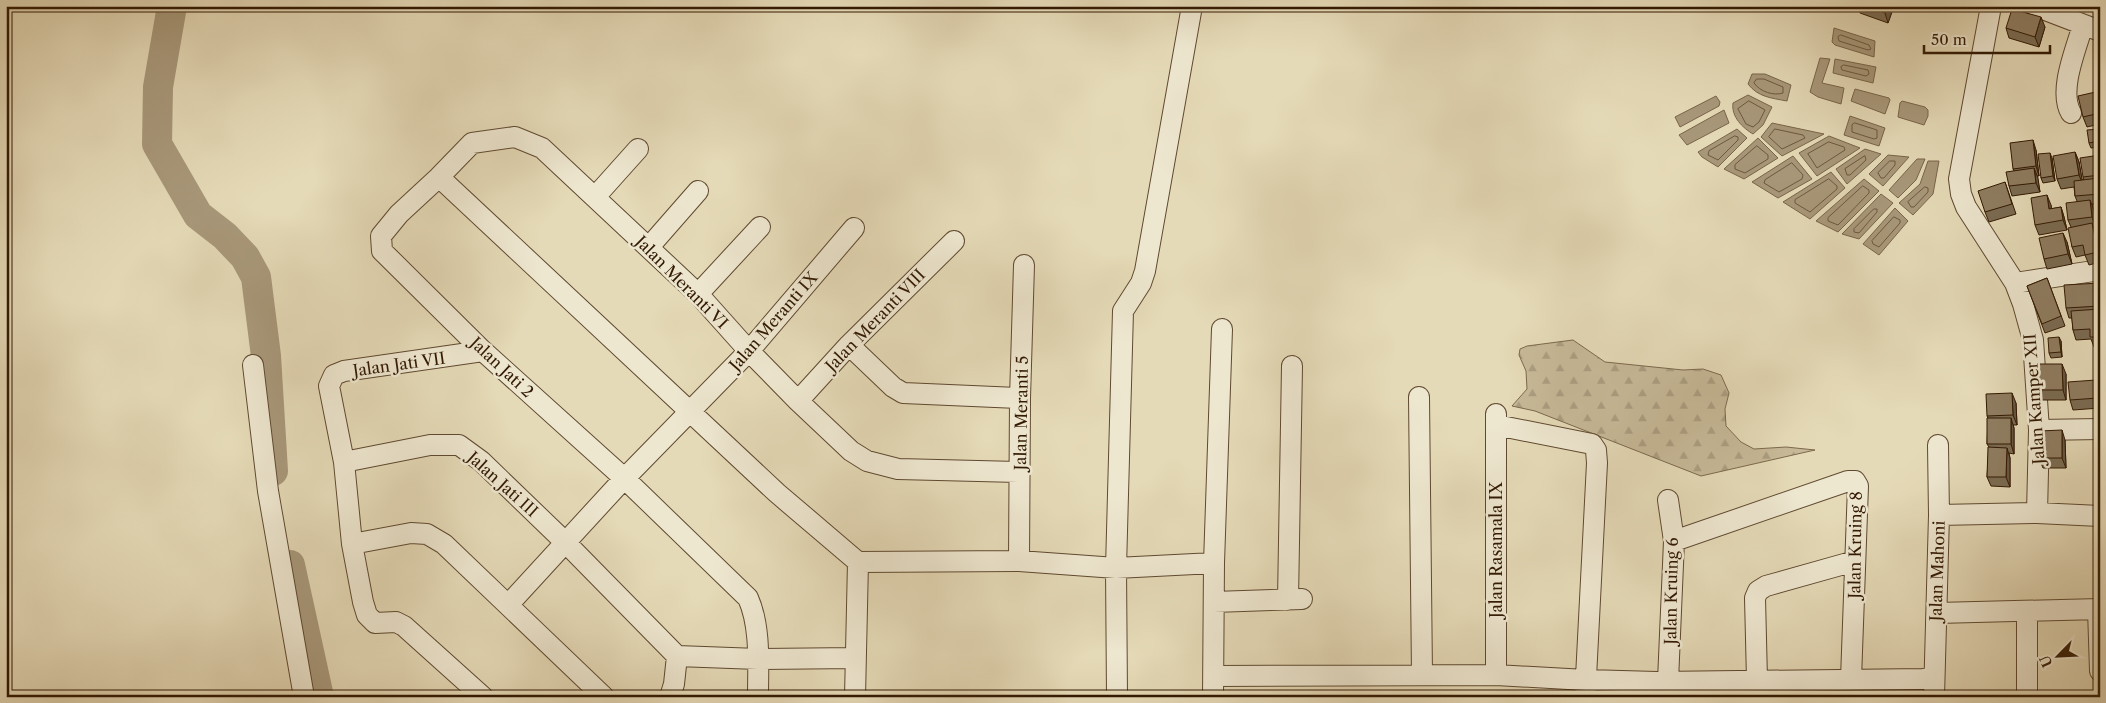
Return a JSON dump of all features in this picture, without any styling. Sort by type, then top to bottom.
[{"type":"street","points":[[1117,697],[1116,568],[1123,311],[1141,282],[1145,271],[1192,6]]},
{"type":"street","name":"Jalan Kamper XII","points":[[1991,6],[1959,179],[1961,194],[1966,207],[2015,283],[2034,340],[2039,430],[2037,513]]},
{"type":"street","points":[[2034,6],[2091,28],[2068,100]]},
{"type":"street","name":"Jalan Meranti VI","points":[[382,251],[381,236],[399,214],[472,143],[515,137],[542,148],[649,247],[698,294],[749,351],[798,401],[851,451],[867,461],[898,470],[1020,472]]},
{"type":"street","points":[[595,197],[638,149]]},
{"type":"street","points":[[439,177],[777,493],[858,562],[1019,561],[1116,568],[1214,563]]},
{"type":"street","points":[[649,247],[698,191]]},
{"type":"street","points":[[698,294],[760,227]]},
{"type":"street","name":"Jalan Meranti IX","points":[[508,605],[625,479],[749,351],[854,228]]},
{"type":"street","name":"Jalan Meranti VIII","points":[[798,401],[849,345],[954,241]]},
{"type":"street","name":"Jalan Jati 2","points":[[382,251],[483,351],[625,479],[748,598],[753,610],[758,659],[758,697]]},
{"type":"street","name":"Jalan Meranti 5","points":[[1019,561],[1020,398],[1024,265]]},
{"type":"street","points":[[2015,283],[2100,270]]},
{"type":"street","points":[[1213,697],[1214,563],[1222,329]]},
{"type":"street","points":[[849,345],[893,387],[903,393],[1020,398]]},
{"type":"street","name":"Jalan Jati VII","points":[[344,462],[329,386],[334,375],[344,371],[483,351]]},
{"type":"street","points":[[253,364],[268,491],[304,697]]},
{"type":"street","points":[[1214,602],[1295,599],[1292,366]]},
{"type":"street","points":[[1418,397],[1422,675]]},
{"type":"street","name":"Jalan Rasamala IX","points":[[1496,675],[1496,419],[1544,435],[1592,444],[1596,450],[1597,463],[1586,689]]},
{"type":"street","points":[[2039,430],[2100,429]]},
{"type":"street","name":"Jalan Mahoni","points":[[1934,687],[1939,515],[1938,444]]},
{"type":"street","name":"Jalan Jati III","points":[[344,462],[430,445],[459,445],[481,461],[566,543],[677,656]]},
{"type":"street","points":[[344,462],[352,544],[367,615],[375,623],[396,622],[404,626],[483,697]]},
{"type":"street","name":"Jalan Kruing 8","points":[[1674,541],[1848,481],[1855,481],[1858,486],[1851,679]]},
{"type":"street","name":"Jalan Kruing 6","points":[[1668,500],[1674,541],[1668,681]]},
{"type":"street","points":[[1939,515],[2037,513],[2100,516]]},
{"type":"street","points":[[352,544],[411,533],[427,534],[444,544],[604,697]]},
{"type":"street","points":[[1757,680],[1755,598],[1758,591],[1766,586],[1855,561]]},
{"type":"street","points":[[856,697],[855,658],[858,562]]},
{"type":"street","points":[[1937,612],[2099,609],[2100,672]]},
{"type":"street","points":[[2026,697],[2027,611]]},
{"type":"street","points":[[670,697],[674,684],[677,656],[758,659],[855,658]]},
{"type":"street","points":[[1214,676],[1496,675],[1586,689],[1668,681],[1851,679],[1934,687]]},
{"type":"green space","points":[[1573,340],[1605,362],[1683,370],[1703,369],[1721,375],[1729,393],[1725,409],[1726,426],[1741,442],[1754,449],[1786,447],[1815,450],[1701,476],[1535,411],[1512,406],[1527,389],[1526,371],[1519,355],[1520,349],[1527,346]]},
{"type":"water","points":[[1834,28],[1875,41],[1874,57],[1835,45],[1832,42]]},
{"type":"water","points":[[1820,58],[1830,59],[1822,83],[1844,88],[1841,104],[1818,97],[1810,92]]},
{"type":"water","points":[[1835,59],[1876,67],[1873,83],[1833,73]]},
{"type":"water","points":[[1752,74],[1765,74],[1791,85],[1787,101],[1756,92],[1748,84]]},
{"type":"water","points":[[1855,89],[1889,98],[1885,114],[1851,101]]},
{"type":"water","points":[[1748,95],[1772,107],[1763,125],[1753,134],[1738,122],[1733,108],[1733,103]]},
{"type":"water","points":[[1716,96],[1720,102],[1719,106],[1680,127],[1675,117]]},
{"type":"water","points":[[1902,101],[1925,107],[1928,110],[1928,116],[1924,125],[1898,117]]},
{"type":"water","points":[[1724,110],[1729,123],[1687,145],[1679,135]]},
{"type":"water","points":[[1850,116],[1885,128],[1879,146],[1844,135]]},
{"type":"water","points":[[1772,123],[1824,134],[1782,156],[1761,137]]},
{"type":"water","points":[[1737,129],[1747,138],[1718,167],[1702,157],[1698,152]]},
{"type":"water","points":[[1829,136],[1860,148],[1817,176],[1799,153]]},
{"type":"water","points":[[1758,138],[1778,158],[1744,179],[1724,169]]},
{"type":"water","points":[[1865,149],[1881,154],[1847,184],[1836,169]]},
{"type":"water","points":[[1888,155],[1909,157],[1883,186],[1869,174]]},
{"type":"water","points":[[1793,156],[1812,179],[1778,198],[1752,182]]},
{"type":"water","points":[[1917,159],[1925,159],[1916,180],[1898,198],[1889,190]]},
{"type":"water","points":[[1928,161],[1939,161],[1933,194],[1913,215],[1899,203],[1920,184]]},
{"type":"water","points":[[1831,172],[1845,188],[1810,219],[1783,202]]},
{"type":"water","points":[[1864,179],[1879,191],[1838,232],[1816,221]]},
{"type":"water","points":[[1881,194],[1893,203],[1859,239],[1842,234]]},
{"type":"water","points":[[1895,208],[1908,221],[1879,255],[1863,244]]},
{"type":"building","points":[[1864,6],[1887,6],[1885,13]]},
{"type":"building","points":[[2012,9],[2041,17],[2035,37],[2006,28]]},
{"type":"building","points":[[2100,91],[2100,113],[2083,117],[2078,96]]},
{"type":"building","points":[[2100,129],[2100,141],[2089,143],[2087,130]]},
{"type":"building","points":[[2033,140],[2036,166],[2013,169],[2010,143]]},
{"type":"building","points":[[2075,152],[2079,175],[2057,179],[2053,156]]},
{"type":"building","points":[[2050,153],[2053,176],[2041,178],[2038,154]]},
{"type":"building","points":[[2100,155],[2100,175],[2083,177],[2080,158]]},
{"type":"building","points":[[2034,168],[2036,183],[2009,186],[2006,172]]},
{"type":"building","points":[[2099,178],[2100,194],[2075,196],[2074,181]]},
{"type":"building","points":[[2005,182],[2012,204],[1985,212],[1978,191]]},
{"type":"building","points":[[2047,195],[2049,209],[2061,207],[2063,220],[2035,225],[2031,198]]},
{"type":"building","points":[[2090,200],[2092,217],[2068,220],[2066,203]]},
{"type":"building","points":[[2100,202],[2100,231],[2097,232],[2094,203]]},
{"type":"building","points":[[2092,223],[2098,252],[2085,255],[2083,245],[2072,247],[2068,228]]},
{"type":"building","points":[[2063,233],[2068,254],[2044,259],[2039,238]]},
{"type":"building","points":[[2047,278],[2061,316],[2042,324],[2027,286]]},
{"type":"building","points":[[2100,283],[2100,306],[2066,308],[2064,285]]},
{"type":"building","points":[[2100,309],[2100,337],[2090,337],[2090,329],[2073,330],[2071,311]]},
{"type":"building","points":[[2059,337],[2061,352],[2049,353],[2048,338]]},
{"type":"building","points":[[2038,364],[2062,364],[2063,390],[2039,390]]},
{"type":"building","points":[[2096,380],[2098,398],[2070,400],[2068,382]]},
{"type":"building","points":[[2012,393],[2013,415],[1987,416],[1986,394]]},
{"type":"building","points":[[1987,418],[2011,418],[2011,444],[1987,444]]},
{"type":"building","points":[[2062,430],[2062,458],[2039,458],[2039,431]]},
{"type":"building","points":[[1988,447],[2007,448],[2006,477],[1987,477]]},
{"type":"waterway","points":[[172,6],[158,87],[157,144],[198,215],[225,236],[245,257],[256,277],[266,356],[273,471]]},
{"type":"waterway","points":[[290,565],[319,697]]}]
